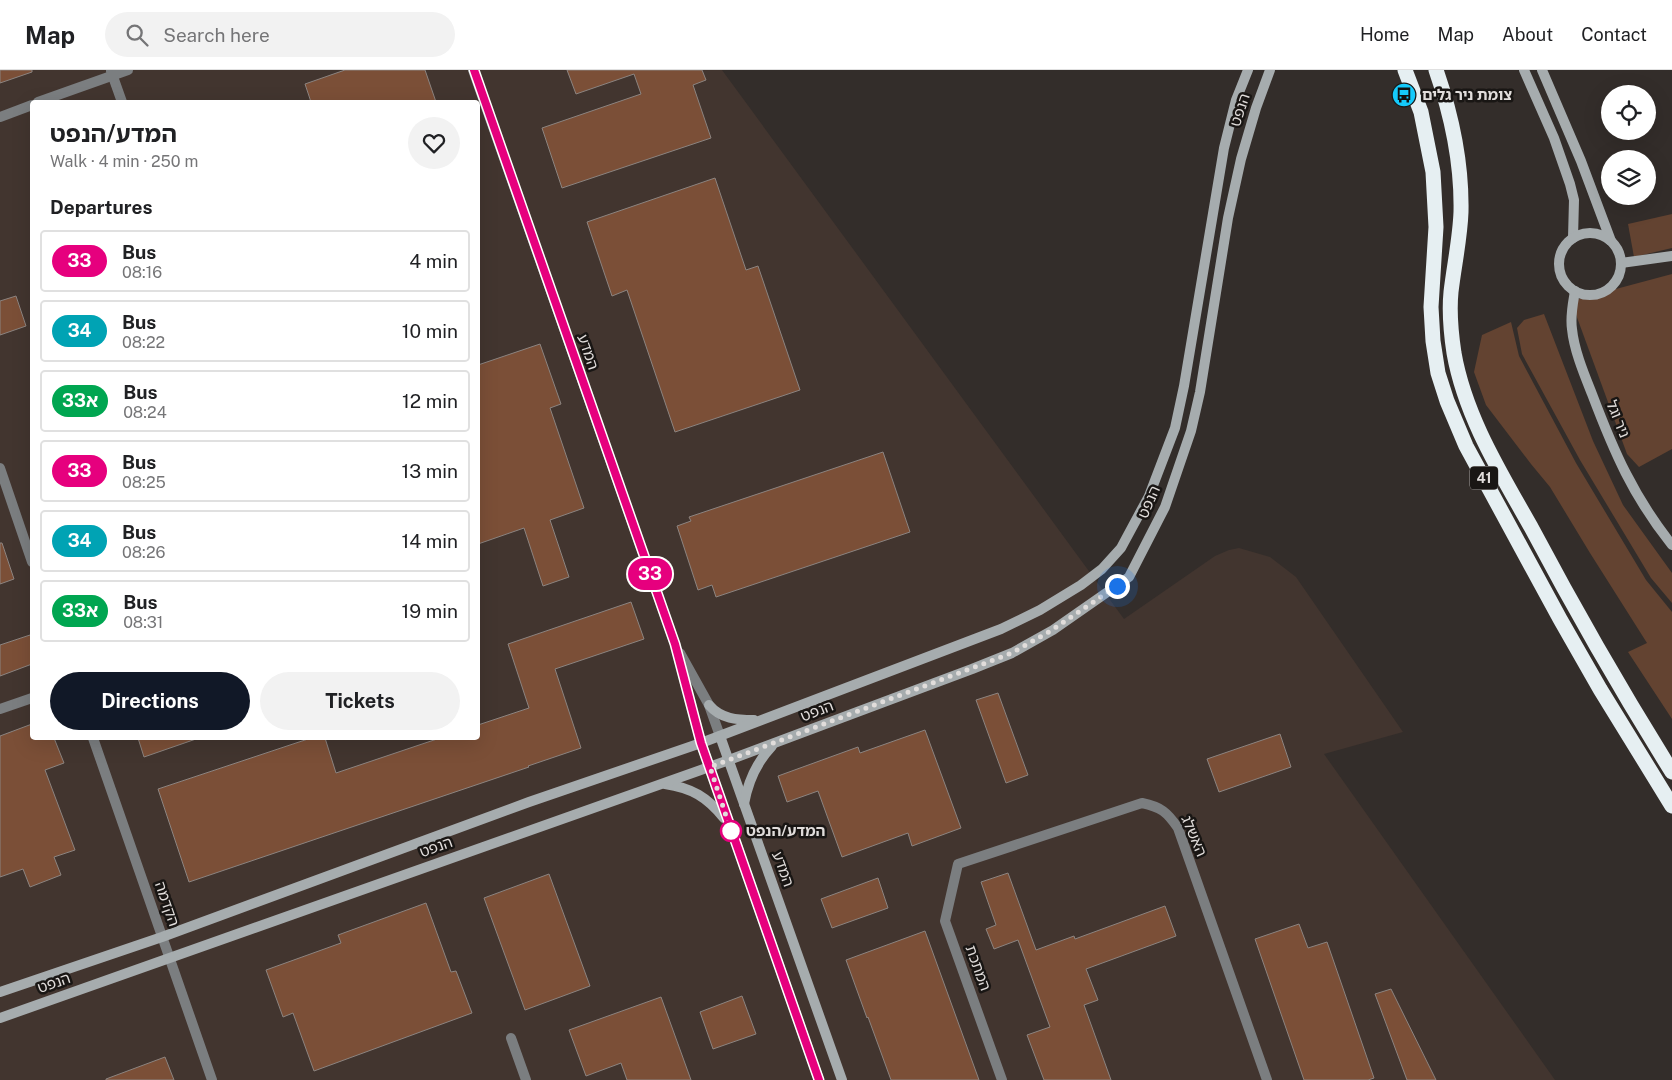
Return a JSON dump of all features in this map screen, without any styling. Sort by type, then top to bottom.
[{"type":"highway","name":"41","points":[[1405,70],[1421,112],[1433,172],[1436,227],[1432,267],[1433,341],[1438,373],[1447,401],[1466,446],[1560,619],[1600,689],[1672,806]]},
{"type":"highway","name":"41","points":[[1436,70],[1455,136],[1460,175],[1461,213],[1451,295],[1451,329],[1454,354],[1465,395],[1480,434],[1564,589],[1672,772]]},
{"type":"highway","points":[[1441,70],[1443,89]]},
{"type":"street","points":[[43,100],[112,73],[128,70]]},
{"type":"street","name":"המדע","points":[[474,70],[675,644],[701,743],[819,1080]]},
{"type":"street","name":"הנפט","points":[[0,992],[162,937],[529,802],[763,720],[1001,629],[1040,610],[1081,585],[1102,569],[1121,548],[1149,496],[1175,428],[1184,386],[1224,148],[1236,100],[1248,70]]},
{"type":"street","name":"הנפט","points":[[0,1018],[710,767],[1012,653],[1052,630],[1129,577],[1165,507],[1191,431],[1200,392],[1228,218],[1241,159],[1270,70]]},
{"type":"street","points":[[1524,70],[1554,138],[1570,184],[1574,200],[1573,238]]},
{"type":"street","points":[[1542,70],[1588,178],[1611,241],[1620,255],[1621,263],[1620,272],[1610,288],[1602,293],[1593,295],[1583,294],[1567,284],[1561,275],[1559,265],[1563,250],[1573,238],[1582,234],[1592,233],[1602,235],[1611,241]]},
{"type":"street","points":[[112,73],[121,100]]},
{"type":"street","points":[[0,117],[30,106]]},
{"type":"street","points":[[1570,184],[1588,178]]},
{"type":"street","points":[[1621,263],[1672,256]]},
{"type":"street","name":"ניר וגל","points":[[1574,290],[1571,327],[1587,382],[1625,475],[1649,516],[1672,545]]},
{"type":"street","points":[[0,468],[30,556]]},
{"type":"street","name":"המדע","points":[[675,644],[709,705],[842,1080]]},
{"type":"street","points":[[0,709],[30,699]]},
{"type":"street","points":[[709,705],[714,711],[730,718],[763,720]]},
{"type":"street","name":"הקדמה","points":[[94,740],[212,1080]]},
{"type":"street","points":[[744,805],[753,773],[760,758],[773,744]]},
{"type":"street","points":[[661,784],[686,788],[697,793],[728,822]]},
{"type":"street","name":"האשלג","points":[[958,864],[1142,804],[1155,806],[1168,813],[1178,828],[1267,1080]]},
{"type":"street","name":"המתכת","points":[[958,864],[945,921],[1002,1080]]},
{"type":"street","points":[[511,1038],[526,1080]]},
{"type":"shaded area","points":[[0,70],[722,70],[1124,619],[1215,556],[1229,550],[1239,548],[1270,557],[1296,577],[1403,732],[1324,754],[1555,1080],[0,1080]]},
{"type":"shaded area","points":[[1672,214],[1672,248],[1634,257],[1628,224]]},
{"type":"shaded area","points":[[1672,274],[1672,449],[1639,467],[1627,454],[1571,301]]},
{"type":"shaded area","points":[[1544,314],[1593,441],[1623,505],[1672,573],[1672,603],[1651,578],[1580,460],[1522,354],[1517,328],[1524,320]]},
{"type":"shaded area","points":[[1511,322],[1519,356],[1576,463],[1646,580],[1672,612],[1672,719],[1628,652],[1647,643],[1550,487],[1486,405],[1474,372],[1482,335]]},
{"type":"building","points":[[0,70],[32,70],[32,72],[0,83]]},
{"type":"building","points":[[345,70],[425,70],[435,100],[310,100],[305,84]]},
{"type":"building","points":[[567,70],[702,70],[706,80],[693,85],[711,138],[562,188],[542,128],[641,94],[634,74],[576,94]]},
{"type":"building","points":[[715,178],[746,270],[758,266],[800,390],[675,432],[627,290],[612,296],[587,222]]},
{"type":"building","points":[[16,296],[26,326],[0,335],[0,301]]},
{"type":"building","points":[[540,344],[561,404],[550,408],[584,508],[550,520],[569,577],[543,586],[524,528],[480,543],[480,364]]},
{"type":"building","points":[[883,452],[910,532],[716,597],[712,585],[698,590],[677,526],[691,521],[689,517]]},
{"type":"building","points":[[0,543],[2,543],[14,579],[0,584]]},
{"type":"building","points":[[631,602],[644,639],[555,669],[581,748],[189,882],[158,789],[305,740],[326,740],[336,773],[434,740],[480,740],[480,724],[529,708],[508,644]]},
{"type":"building","points":[[30,635],[30,665],[0,676],[0,645]]},
{"type":"building","points":[[998,693],[1028,775],[1006,783],[976,700]]},
{"type":"building","points":[[30,725],[30,740],[55,740],[64,763],[45,770],[75,850],[54,857],[61,875],[30,887],[23,869],[0,877],[0,736]]},
{"type":"building","points":[[925,730],[961,828],[912,846],[908,833],[842,857],[818,791],[787,802],[778,776],[858,747],[860,753]]},
{"type":"building","points":[[1280,734],[1291,767],[1219,792],[1207,759]]},
{"type":"building","points":[[139,740],[193,740],[144,757]]},
{"type":"building","points":[[1008,873],[1036,950],[1074,936],[1075,939],[1165,906],[1176,936],[1086,969],[1098,1000],[1084,1005],[1111,1080],[1044,1080],[1027,1035],[1050,1027],[1018,940],[994,949],[986,929],[996,925],[981,882]]},
{"type":"building","points":[[549,874],[590,986],[525,1010],[484,898]]},
{"type":"building","points":[[878,878],[888,908],[832,928],[821,899]]},
{"type":"building","points":[[426,903],[451,972],[456,971],[472,1013],[314,1071],[293,1013],[283,1017],[266,970],[341,943],[338,935]]},
{"type":"building","points":[[1299,924],[1308,948],[1327,942],[1374,1078],[1368,1080],[1304,1080],[1255,939]]},
{"type":"building","points":[[925,931],[979,1080],[891,1080],[867,1018],[846,960]]},
{"type":"building","points":[[1391,989],[1436,1080],[1407,1080],[1375,994]]},
{"type":"building","points":[[742,996],[756,1034],[713,1049],[700,1012]]},
{"type":"building","points":[[661,997],[691,1080],[627,1080],[621,1063],[586,1076],[569,1030]]},
{"type":"building","points":[[165,1057],[174,1080],[106,1080],[106,1079]]},
{"type":"bus line","name":"33","points":[[474,70],[675,644],[701,743],[819,1080]]},
{"type":"place","name":"צומת ניר גלים","points":[[1404,95]]},
{"type":"place","name":"המדע/הנפט","points":[[731,831]]},
{"type":"route","points":[[731,831],[710,767],[1012,653],[1052,630],[1117,586]]}]
